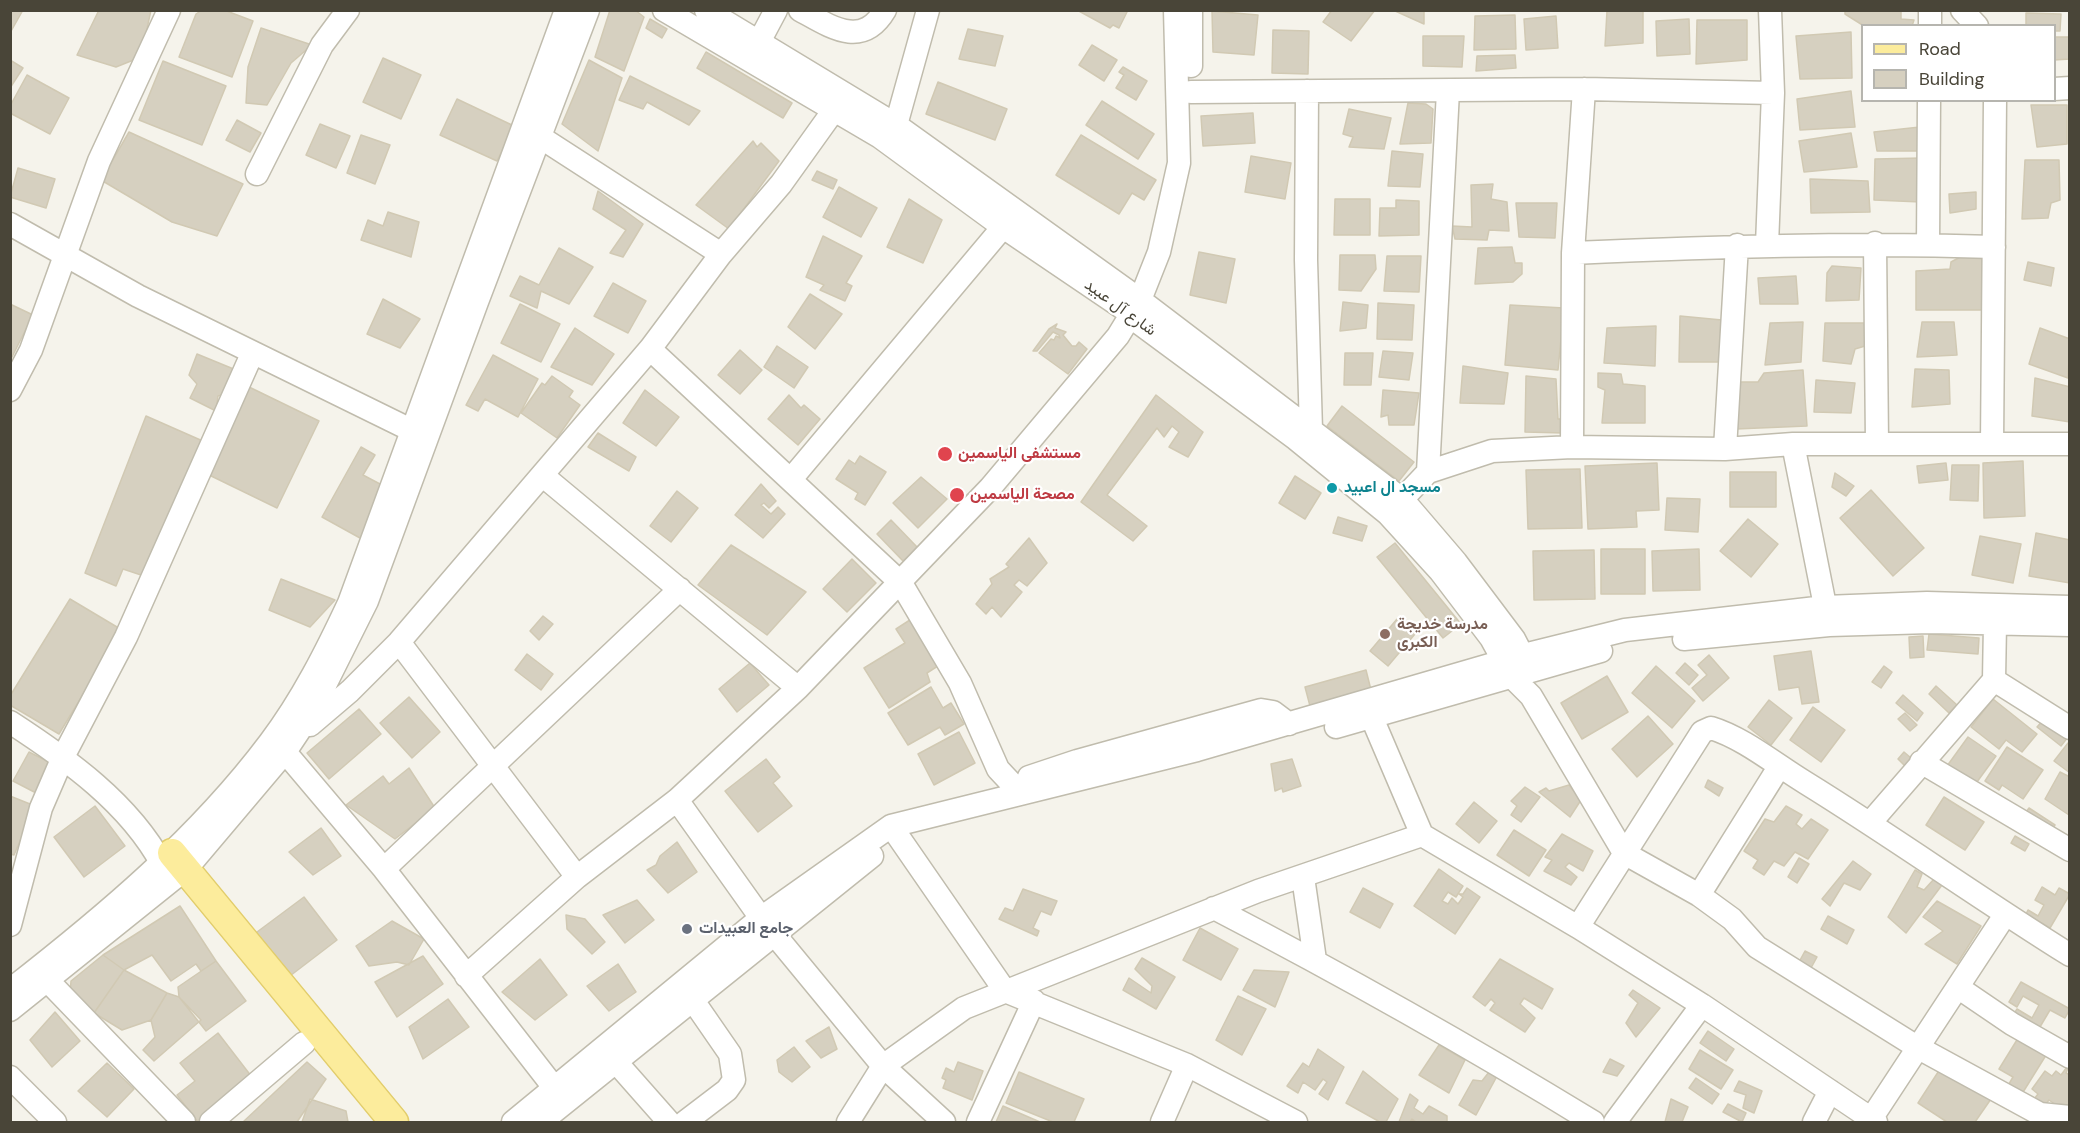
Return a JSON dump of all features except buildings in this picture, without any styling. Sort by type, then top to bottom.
[{"type":"main road","points":[[169,861],[304,1043],[368,1122]]},
{"type":"main road","points":[[169,861],[394,1122]]},
{"type":"street","points":[[10,390],[31,350],[99,160],[169,10]]},
{"type":"street","points":[[257,174],[322,45],[348,10]]},
{"type":"street","points":[[169,861],[225,798],[272,740],[327,650],[349,603],[566,10]]},
{"type":"street","points":[[290,745],[326,687],[368,601],[588,10]]},
{"type":"street","name":"شارع آل عبيد","points":[[664,10],[880,137],[1003,227],[1140,311],[1311,430],[1456,562],[1518,667]]},
{"type":"street","name":"شارع آل عبيد","points":[[706,10],[896,125],[1140,311],[1296,439],[1395,507]]},
{"type":"street","points":[[759,42],[776,10]]},
{"type":"street","points":[[801,10],[835,29],[857,33],[872,28],[885,10]]},
{"type":"street","points":[[896,125],[928,10]]},
{"type":"street","points":[[1140,311],[1159,252],[1179,163],[1174,10]]},
{"type":"street","points":[[466,976],[577,877],[677,800],[798,688],[990,488],[1140,311],[1168,269],[1184,220],[1192,169],[1191,10]]},
{"type":"street","points":[[1767,245],[1773,93],[1770,10]]},
{"type":"street","points":[[1962,10],[1975,24]]},
{"type":"street","points":[[1191,92],[1584,89],[1773,93]]},
{"type":"street","points":[[1572,447],[1573,253],[1584,89]]},
{"type":"street","points":[[1307,91],[1306,260],[1311,430]]},
{"type":"street","points":[[1428,472],[1448,91]]},
{"type":"street","points":[[1928,245],[1929,102]]},
{"type":"street","points":[[1992,444],[1995,102]]},
{"type":"street","points":[[10,1010],[43,976],[351,691],[399,642],[650,349],[721,254],[781,184],[834,110]]},
{"type":"street","points":[[540,137],[721,254]]},
{"type":"street","points":[[10,225],[66,254],[138,296],[252,354],[411,430]]},
{"type":"street","points":[[792,478],[1003,227]]},
{"type":"street","points":[[1573,253],[1875,243],[1994,247]]},
{"type":"street","points":[[1875,243],[1877,443]]},
{"type":"street","points":[[1725,448],[1737,246]]},
{"type":"street","points":[[650,349],[792,478],[901,583],[960,683],[998,769],[1013,785],[1027,792]]},
{"type":"street","points":[[10,926],[33,833],[63,757],[126,637],[252,354]]},
{"type":"street","points":[[1395,507],[1428,472],[1492,451],[1572,447],[1725,448],[1794,444],[2070,444]]},
{"type":"street","points":[[1794,444],[1827,616]]},
{"type":"street","points":[[542,475],[798,688]]},
{"type":"street","points":[[384,869],[680,589]]},
{"type":"street","points":[[513,1122],[767,926],[881,849],[895,833],[985,802],[1518,667],[1627,644],[1928,603],[2070,607]]},
{"type":"street","points":[[1827,616],[1929,622],[2070,625]]},
{"type":"street","points":[[1870,823],[1994,680],[1995,624]]},
{"type":"street","points":[[399,642],[577,877]]},
{"type":"street","points":[[1518,667],[1531,696],[1624,853],[1699,895],[1732,919],[1758,946],[1917,1047],[2040,1114],[2070,1117]]},
{"type":"street","points":[[895,833],[1372,718],[1518,667]]},
{"type":"street","points":[[1994,680],[2070,728]]},
{"type":"street","points":[[1372,718],[1422,835],[1578,927],[1702,1005],[1873,1121],[1917,1047],[1959,988],[2005,915]]},
{"type":"street","points":[[10,722],[63,757],[123,812],[169,861]]},
{"type":"street","points":[[1578,927],[1706,729],[1721,731],[1779,766],[1870,823],[2005,915],[2070,955]]},
{"type":"street","points":[[290,745],[555,1090]]},
{"type":"street","points":[[1921,762],[2070,850]]},
{"type":"street","points":[[1699,895],[1779,766]]},
{"type":"street","points":[[985,802],[998,769]]},
{"type":"street","points":[[677,800],[767,926],[883,1066],[944,1122]]},
{"type":"street","points":[[895,833],[1005,991],[1187,1065],[1296,1122]]},
{"type":"street","points":[[848,1122],[883,1066],[964,1008],[1214,908],[1422,835]]},
{"type":"street","points":[[1303,877],[1315,960]]},
{"type":"street","points":[[1214,908],[1315,960],[1465,1044],[1593,1122]]},
{"type":"street","points":[[541,1122],[692,999],[767,926]]},
{"type":"street","points":[[10,972],[43,976],[184,1122]]},
{"type":"street","points":[[10,990],[43,976]]},
{"type":"street","points":[[1959,988],[2012,1024],[2070,1057]]},
{"type":"street","points":[[685,1122],[727,1090],[734,1080],[730,1054],[692,999]]},
{"type":"street","points":[[978,1122],[1034,1001]]},
{"type":"street","points":[[1615,1122],[1702,1005]]},
{"type":"street","points":[[211,1122],[304,1043]]},
{"type":"street","points":[[616,1062],[669,1122]]},
{"type":"street","points":[[1162,1122],[1187,1065]]},
{"type":"street","points":[[10,1077],[55,1122]]},
{"type":"street","points":[[1814,1122],[1830,1091]]},
{"type":"place","name":"مستشفى الياسمين","points":[[945,454]]},
{"type":"place","name":"مسجد ال اعبيد","points":[[1332,488]]},
{"type":"place","name":"مصحة الياسمين","points":[[957,495]]},
{"type":"place","name":"مدرسة خديجة الكبرى","points":[[1385,634]]},
{"type":"place","name":"جامع العبيدات","points":[[687,929]]}]
